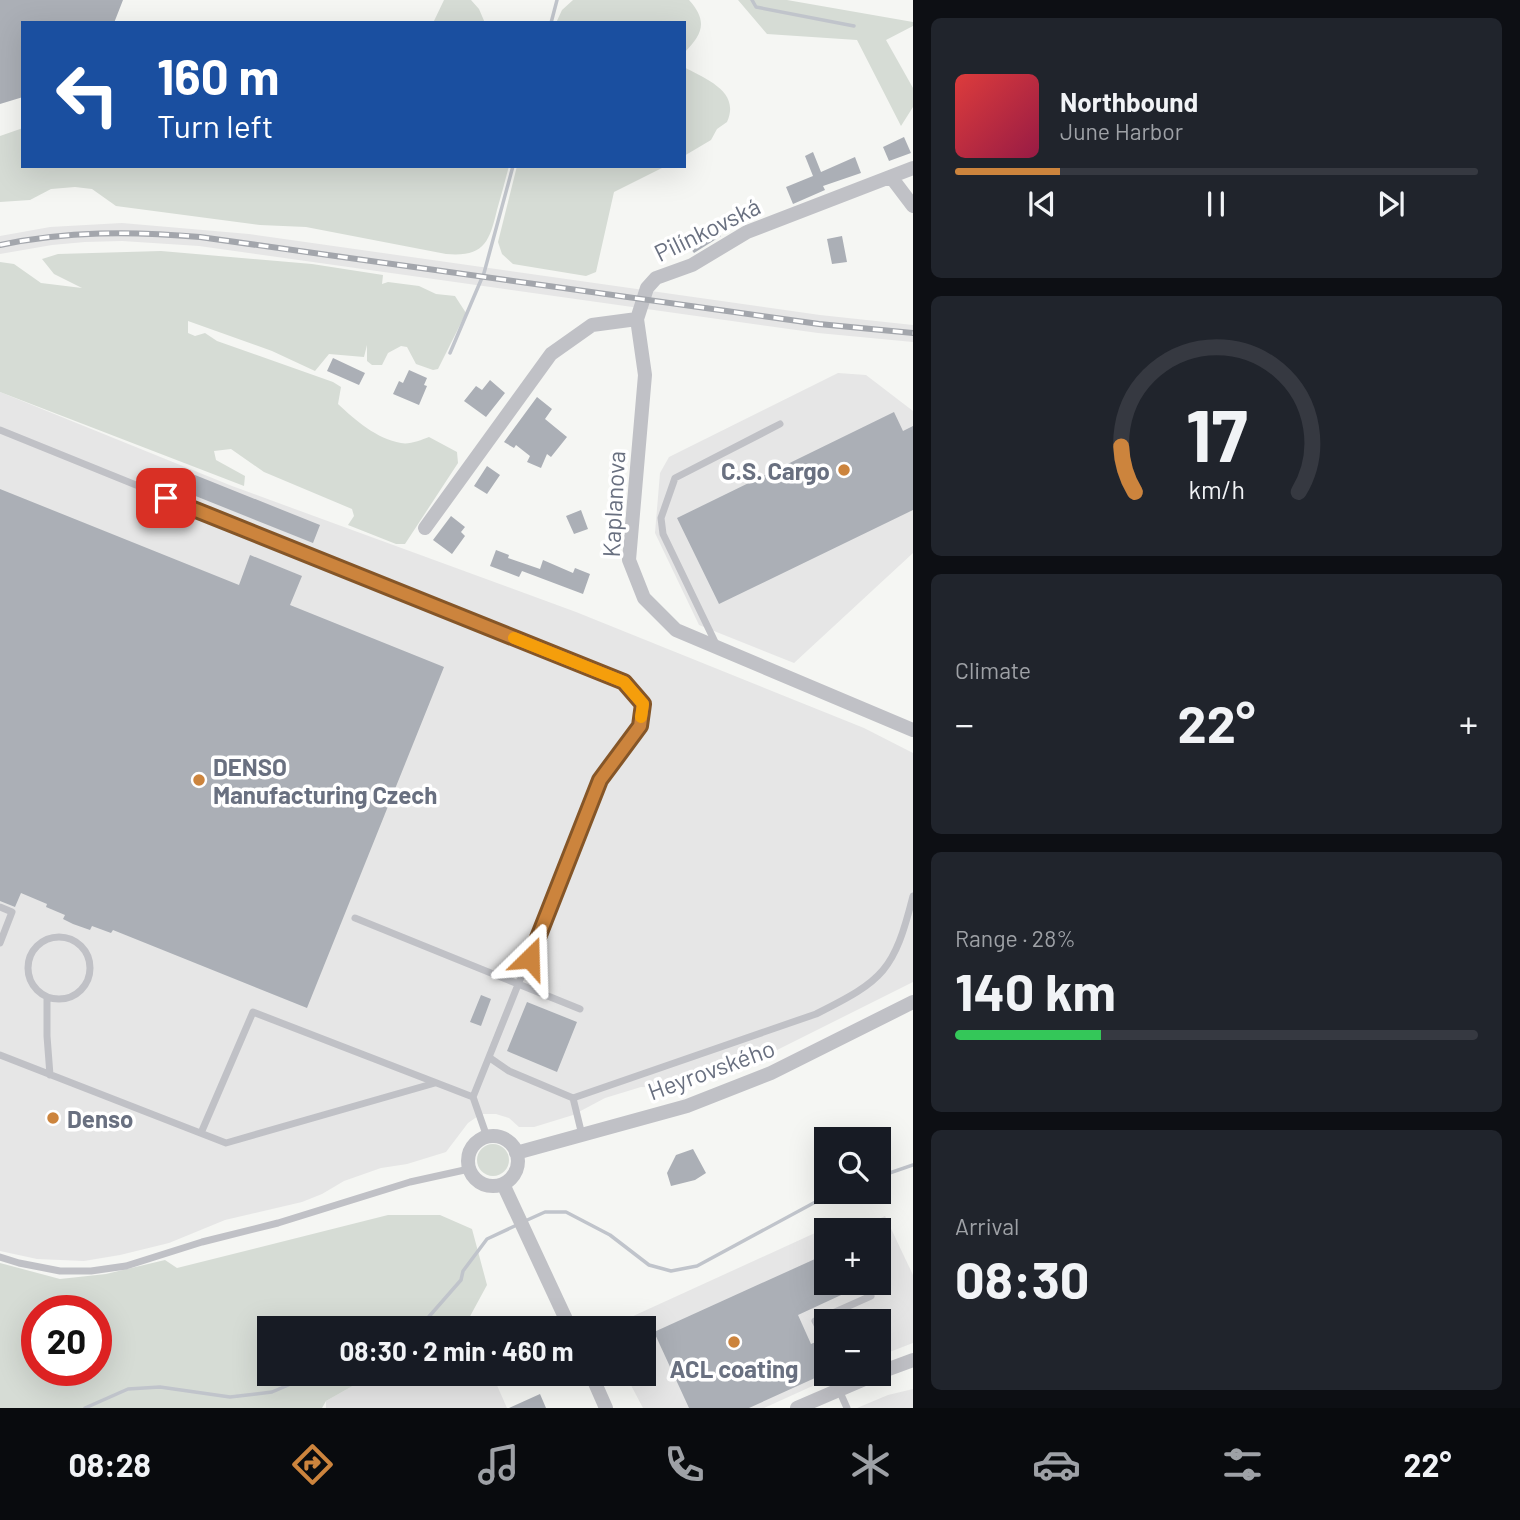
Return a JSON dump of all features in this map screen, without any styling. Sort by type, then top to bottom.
[{"type":"street","name":"Pilínkovská","points":[[636,319],[647,288],[656,278],[692,265],[747,232],[913,168]]},
{"type":"street","points":[[891,177],[904,198],[913,206]]},
{"type":"street","points":[[425,528],[551,354],[592,325],[636,319]]},
{"type":"street","name":"Kaplanova","points":[[636,319],[645,375],[629,560],[644,598],[676,630],[913,730]]},
{"type":"street","name":"Heyrovského","points":[[516,1153],[687,1106],[771,1073],[913,1002]]},
{"type":"street","points":[[486,1137],[502,1138],[511,1144],[516,1153],[516,1171],[503,1184],[483,1184],[474,1178],[469,1169],[471,1149],[486,1137]]},
{"type":"street","points":[[503,1184],[564,1316]]},
{"type":"street","points":[[891,1368],[913,1360]]},
{"type":"street","points":[[596,1386],[606,1408]]},
{"type":"street","points":[[797,1408],[837,1386]]},
{"type":"lane","points":[[718,648],[663,534],[661,518],[675,478],[780,425]]},
{"type":"lane","points":[[0,430],[624,682],[643,704],[640,726],[600,780],[472,1097],[486,1137]]},
{"type":"lane","points":[[490,1058],[509,1071],[573,1098],[816,1014],[874,981],[887,967],[905,926],[913,896]]},
{"type":"lane","points":[[0,907],[12,912],[0,943]]},
{"type":"lane","points":[[355,918],[580,1009]]},
{"type":"lane","points":[[48,939],[70,939],[87,954],[89,976],[82,989],[70,997],[47,997],[31,982],[28,968],[31,954],[41,942],[48,939]]},
{"type":"lane","points":[[47,997],[50,1075]]},
{"type":"lane","points":[[201,1133],[253,1012],[472,1097]]},
{"type":"lane","points":[[0,1055],[226,1143],[435,1083]]},
{"type":"lane","points":[[573,1098],[582,1135]]},
{"type":"lane","points":[[0,1257],[60,1271],[91,1271],[126,1266],[410,1182],[469,1169]]},
{"type":"lane","points":[[842,1309],[871,1296]]},
{"type":"lane","points":[[843,1386],[847,1408]]},
{"type":"shaded area","points":[[444,0],[471,0],[484,21],[434,21]]},
{"type":"shaded area","points":[[573,0],[689,0],[699,14],[701,27],[686,51],[686,21],[557,21],[562,10]]},
{"type":"shaded area","points":[[738,0],[787,0],[913,22],[913,26],[886,40],[913,88],[913,107],[901,126],[857,40],[767,34]]},
{"type":"shaded area","points":[[686,68],[719,87],[729,102],[727,122],[717,129],[711,140],[686,155]]},
{"type":"shaded area","points":[[21,129],[21,168],[508,168],[487,240],[482,246],[468,253],[446,254],[306,227],[260,225],[116,206],[92,189],[75,187],[51,189],[30,200],[0,202],[0,136]]},
{"type":"shaded area","points":[[516,168],[662,168],[614,192],[596,272],[586,276],[513,264],[502,254],[498,242]]},
{"type":"shaded area","points":[[122,223],[249,234],[820,315],[913,325],[913,342],[818,333],[199,246],[122,241],[85,242],[0,254],[0,236],[50,227]]},
{"type":"shaded area","points":[[161,251],[312,264],[383,275],[382,284],[388,282],[419,286],[436,294],[455,296],[466,313],[438,369],[433,370],[416,364],[407,347],[401,346],[388,353],[382,365],[372,365],[367,361],[367,345],[364,357],[329,354],[315,371],[272,351],[188,321],[188,333],[195,336],[205,333],[217,341],[333,382],[341,387],[338,404],[383,437],[404,443],[429,437],[457,452],[458,463],[405,544],[396,544],[348,525],[354,516],[352,509],[264,472],[231,449],[214,451],[216,460],[245,476],[244,486],[0,392],[0,262],[14,264],[41,283],[82,288],[54,274],[42,259],[58,254]]},
{"type":"shaded area","points":[[838,373],[866,375],[913,411],[913,553],[794,663],[699,625],[655,533],[660,473],[669,457]]},
{"type":"shaded area","name":"Denso","points":[[0,392],[232,486],[576,612],[864,728],[913,753],[913,982],[749,1064],[678,1088],[641,1087],[605,1098],[573,1115],[534,1127],[519,1127],[509,1118],[496,1114],[481,1114],[468,1123],[446,1152],[407,1164],[381,1168],[344,1181],[302,1202],[225,1220],[169,1243],[84,1261],[37,1259],[0,1251]]},
{"type":"shaded area","points":[[493,1144],[504,1149],[509,1160],[504,1171],[493,1176],[482,1171],[477,1160],[482,1149]]},
{"type":"shaded area","points":[[388,1215],[440,1215],[472,1229],[487,1285],[470,1316],[257,1316],[257,1386],[353,1386],[326,1401],[322,1408],[0,1408],[0,1263],[60,1279],[106,1274],[165,1260],[177,1268]]},
{"type":"shaded area","points":[[891,1229],[913,1275],[913,1343],[891,1351],[891,1309],[814,1309],[814,1385],[764,1408],[643,1408],[631,1386],[656,1386],[656,1316],[633,1316],[814,1233],[814,1295],[891,1295]]},
{"type":"shaded area","points":[[353,1386],[497,1386],[507,1408],[326,1408],[326,1401]]},
{"type":"shaded area","points":[[913,1389],[913,1408],[857,1408],[888,1395]]},
{"type":"building","points":[[0,0],[123,0],[115,21],[21,21],[21,98],[0,104]]},
{"type":"building","points":[[904,137],[911,153],[889,161],[883,147]]},
{"type":"building","points":[[813,152],[821,172],[855,157],[861,173],[823,186],[825,190],[793,204],[786,187],[813,176],[805,156]]},
{"type":"building","points":[[713,225],[721,236],[694,253],[687,244]]},
{"type":"building","points":[[842,236],[847,262],[832,264],[827,239]]},
{"type":"building","points":[[333,358],[365,373],[359,385],[327,371]]},
{"type":"building","points":[[409,370],[427,378],[424,385],[427,386],[419,405],[393,394],[399,381],[403,383]]},
{"type":"building","points":[[490,380],[505,393],[486,417],[464,401],[476,386],[482,390]]},
{"type":"building","points":[[537,397],[552,409],[545,419],[567,437],[551,457],[547,454],[541,468],[527,462],[530,456],[516,445],[514,448],[504,442]]},
{"type":"building","name":"C.S. Cargo","points":[[894,412],[903,431],[913,426],[913,510],[719,604],[677,518]]},
{"type":"building","points":[[487,466],[500,475],[487,494],[474,486]]},
{"type":"building","points":[[190,473],[320,525],[313,543],[183,491]]},
{"type":"building","name":"DENSO Manufacturing Czech","points":[[0,489],[239,585],[250,555],[302,576],[290,605],[444,667],[307,1008],[113,930],[111,933],[92,926],[90,930],[73,924],[63,919],[65,915],[46,907],[47,904],[21,893],[15,907],[0,901]]},
{"type":"building","points":[[581,510],[588,529],[574,534],[566,516]]},
{"type":"building","points":[[451,516],[465,527],[461,532],[465,536],[452,554],[433,540]]},
{"type":"building","points":[[496,550],[509,555],[508,558],[540,569],[543,560],[573,573],[575,568],[590,574],[583,594],[522,571],[519,577],[490,566]]},
{"type":"building","points":[[481,995],[491,999],[481,1026],[470,1022]]},
{"type":"building","points":[[527,1002],[577,1022],[557,1072],[507,1051]]},
{"type":"building","points":[[693,1149],[706,1173],[695,1180],[671,1186],[667,1173],[676,1155]]},
{"type":"building","name":"ACL coating","points":[[814,1259],[814,1295],[841,1295],[798,1315],[811,1344],[814,1343],[814,1378],[749,1408],[689,1408],[656,1331]]},
{"type":"building","points":[[540,1394],[546,1408],[509,1408]]},
{"type":"waterway","points":[[552,21],[557,0]]},
{"type":"waterway","points":[[752,0],[756,7],[854,26]]},
{"type":"waterway","points":[[450,353],[484,273],[512,168]]},
{"type":"waterway","points":[[891,1173],[913,1165]]},
{"type":"waterway","points":[[525,1221],[545,1212],[566,1212],[610,1235],[649,1265],[671,1271],[697,1266],[814,1203]]},
{"type":"waterway","points":[[430,1316],[461,1280],[463,1271],[487,1239],[519,1224]]},
{"type":"waterway","points":[[85,1408],[128,1389],[160,1387],[230,1397],[272,1392],[286,1386]]},
{"type":"railway","points":[[0,245],[100,233],[200,237],[819,324],[913,333]]},
{"type":"slow traffic","points":[[514,638],[624,682],[643,704],[641,717]]},
{"type":"place","name":"C.S. Cargo","points":[[844,470]]},
{"type":"place","name":"DENSO Manufacturing Czech","points":[[199,780]]},
{"type":"place","name":"Denso","points":[[53,1118]]},
{"type":"place","name":"ACL coating","points":[[734,1342]]},
{"type":"route","points":[[166,498],[624,682],[643,704],[640,726],[600,780],[530,958]]}]
